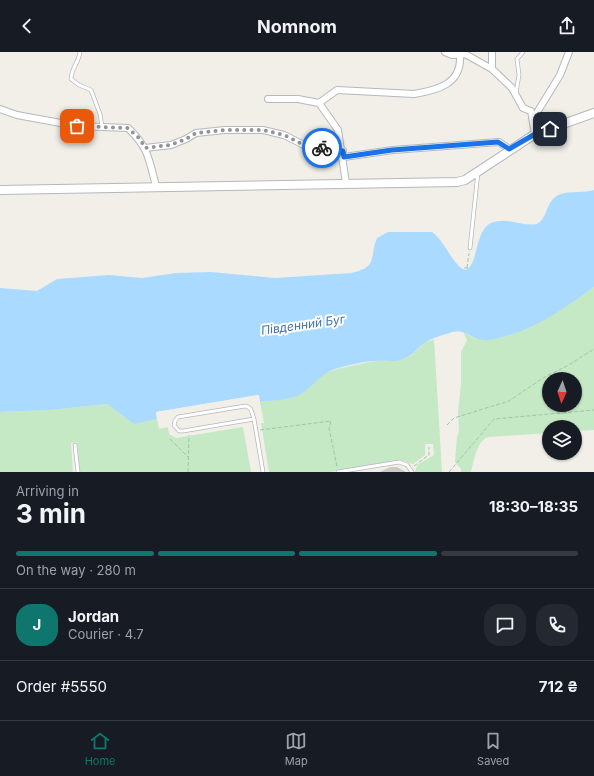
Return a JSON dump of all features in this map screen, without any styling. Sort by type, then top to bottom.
[{"type":"street","points":[[445,52],[452,56],[463,54],[492,69],[516,95],[523,108],[531,110],[535,134]]},
{"type":"street","points":[[492,52],[492,69]]},
{"type":"street","points":[[533,119],[560,75],[569,52]]},
{"type":"street","points":[[319,103],[337,90],[414,94],[440,87],[452,80],[459,72],[463,54]]},
{"type":"street","points":[[268,98],[298,99],[319,103],[338,130],[343,154],[346,183]]},
{"type":"street","points":[[0,109],[17,115],[77,126],[128,128],[140,139],[145,148],[156,186]]},
{"type":"street","points":[[0,190],[156,186],[457,182],[465,180],[509,149],[535,134],[594,113]]},
{"type":"street","points":[[145,148],[170,145],[186,139],[196,133],[225,130],[263,130],[284,135],[308,147],[343,154],[498,142],[509,149]]},
{"type":"lane","points":[[80,52],[77,64],[71,73],[71,79],[79,85],[91,90],[100,114],[102,127]]},
{"type":"lane","points":[[516,95],[519,74],[517,59],[523,52]]},
{"type":"lane","points":[[470,248],[478,170]]},
{"type":"lane","points":[[254,419],[181,431],[176,430],[174,425],[175,421],[181,417],[245,406],[251,409],[254,419],[263,472]]},
{"type":"lane","points":[[75,445],[78,472]]},
{"type":"lane","points":[[338,472],[400,462],[411,470]]},
{"type":"path","points":[[467,268],[470,248]]},
{"type":"path","points":[[464,268],[469,268]]},
{"type":"path","points":[[447,425],[454,418],[509,401],[543,378],[567,366],[594,349]]},
{"type":"path","points":[[449,472],[494,419],[594,410]]},
{"type":"path","points":[[256,430],[331,421],[329,428],[338,472]]},
{"type":"path","points":[[188,472],[189,430]]},
{"type":"path","points":[[170,439],[188,457]]},
{"type":"path","points":[[411,470],[429,455],[429,447]]},
{"type":"green space","points":[[594,287],[594,430],[582,431],[582,420],[542,420],[542,433],[488,437],[484,439],[478,447],[471,472],[461,472],[461,469],[455,462],[457,437],[459,431],[458,411],[461,385],[461,352],[467,340],[464,334],[465,332],[472,337],[487,339],[503,337],[536,324]]},
{"type":"green space","points":[[434,339],[442,472],[415,472],[417,465],[434,455],[433,444],[425,444],[425,455],[413,464],[399,460],[330,472],[269,472],[261,423],[264,423],[260,402],[292,398],[301,393],[324,374],[337,369],[375,361],[402,360],[412,355],[424,343]]},
{"type":"green space","points":[[107,404],[134,423],[157,419],[159,429],[168,427],[169,434],[176,438],[243,427],[251,472],[80,472],[77,442],[71,443],[73,472],[0,472],[0,412],[50,410]]},
{"type":"water","name":"Південний Буг","points":[[594,190],[594,287],[544,320],[518,332],[504,337],[483,340],[466,333],[457,331],[452,332],[426,342],[405,359],[395,361],[364,362],[330,371],[304,392],[295,397],[260,402],[258,395],[156,412],[157,419],[134,424],[107,404],[50,410],[0,412],[0,288],[37,291],[57,279],[109,275],[142,278],[176,273],[211,272],[275,278],[351,273],[366,268],[372,260],[377,238],[388,232],[432,232],[441,241],[457,264],[465,270],[473,262],[482,233],[491,223],[497,221],[509,221],[531,225],[537,224],[543,218],[551,201],[558,195]]},
{"type":"pier","points":[[259,395],[260,402],[258,402],[257,397],[158,414],[159,419],[157,419],[156,412]]},
{"type":"building","points":[[390,467],[397,467],[406,472],[380,472]]},
{"type":"way so far","points":[[77,126],[120,126],[128,128],[140,139],[145,148],[170,145],[186,139],[196,133],[225,130],[263,130],[284,135],[308,147],[322,148]]},
{"type":"route","points":[[322,148],[343,151],[344,157],[392,150],[498,142],[509,149],[535,134],[550,129]]}]
